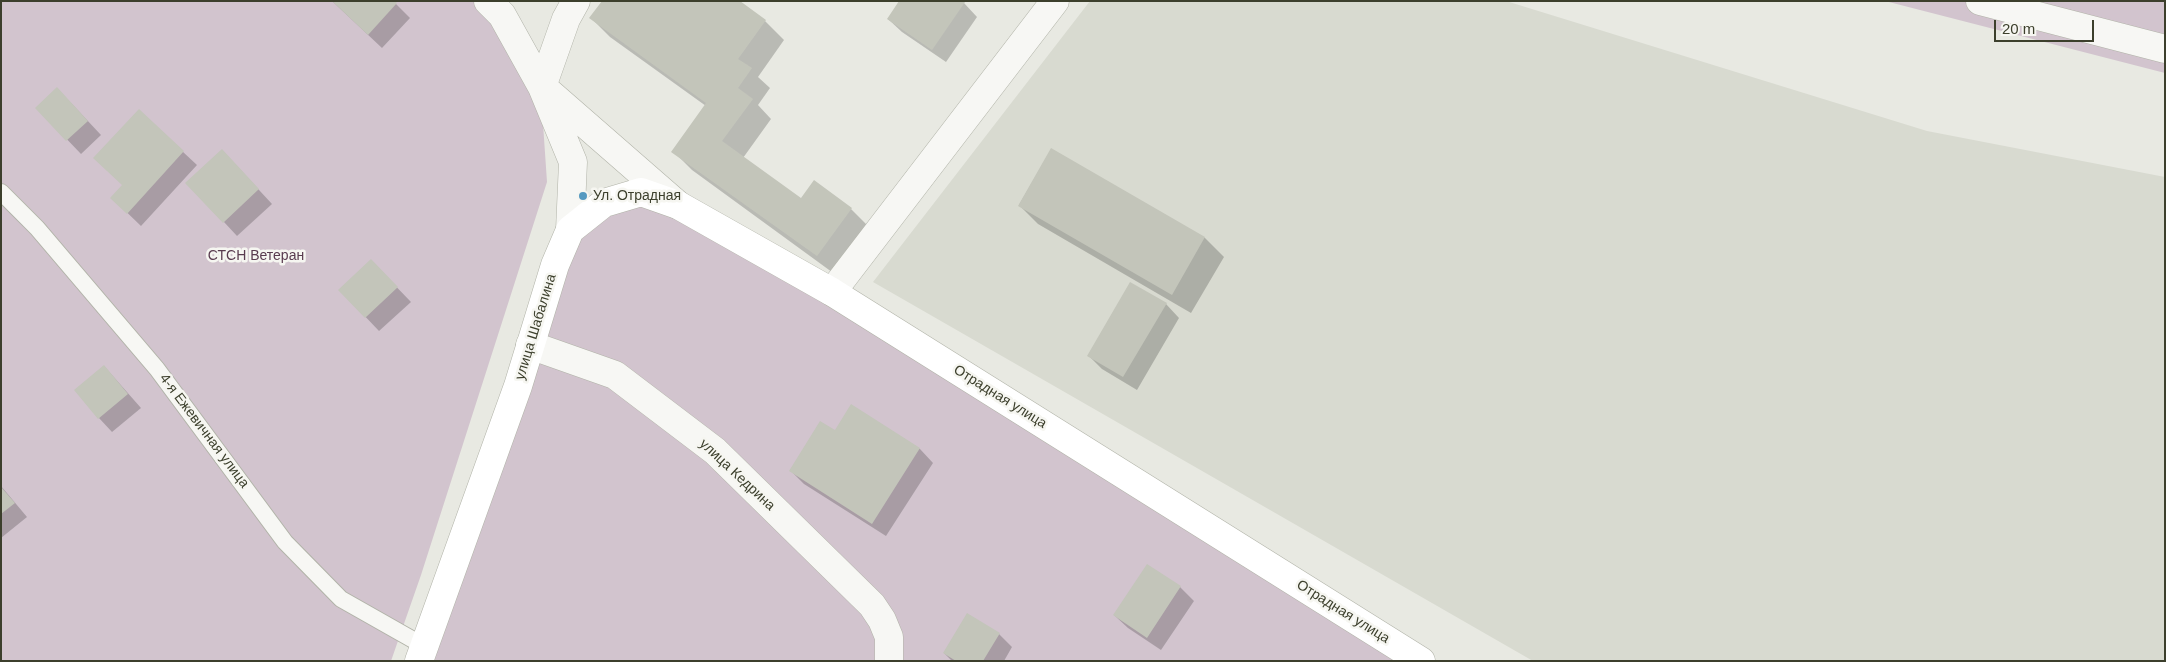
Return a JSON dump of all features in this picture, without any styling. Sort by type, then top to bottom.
[{"type":"main road","name":"Отрадная улица","points":[[570,230],[604,202],[641,192],[678,205],[832,292],[1421,661]]},
{"type":"main road","name":"улица Шабалина","points":[[421,654],[518,386],[555,265],[570,230]]},
{"type":"street","name":"улица Шабалина","points":[[488,1],[502,15],[542,87],[573,162],[570,230]]},
{"type":"street","points":[[576,1],[566,19],[542,87],[678,205]]},
{"type":"street","points":[[832,292],[1055,1]]},
{"type":"street","points":[[1980,1],[2165,49]]},
{"type":"street","name":"улица Кедрина","points":[[530,345],[615,375],[715,451],[872,605],[882,620],[889,637],[889,661]]},
{"type":"lane","name":"4-я Ежевичная улица","points":[[1,192],[37,228],[157,368],[286,542],[341,598],[421,654]]},
{"type":"shaded area","points":[[1090,1],[1506,1],[1927,131],[2165,177],[2165,661],[1533,661],[873,282]]},
{"type":"green space","name":"СТСН Ветеран","points":[[1,1],[484,1],[540,80],[547,182],[421,575],[391,661],[1,661]]},
{"type":"green space","points":[[1885,1],[2165,1],[2165,73]]},
{"type":"green space","points":[[604,203],[678,205],[1421,661],[432,661],[555,265]]},
{"type":"building","points":[[332,1],[395,1],[397,3],[368,35]]},
{"type":"building","points":[[602,1],[740,1],[766,20],[738,59],[752,68],[738,88],[753,99],[722,141],[801,198],[814,180],[852,208],[817,256],[671,152],[706,103],[589,18]]},
{"type":"building","points":[[899,1],[965,2],[932,50],[887,19]]},
{"type":"building","points":[[57,87],[88,121],[66,141],[35,108]]},
{"type":"building","points":[[139,109],[184,151],[127,214],[110,198],[122,185],[93,158]]},
{"type":"building","points":[[1051,148],[1205,237],[1172,295],[1018,206]]},
{"type":"building","points":[[222,149],[259,189],[223,223],[185,183]]},
{"type":"building","points":[[371,259],[398,287],[365,318],[338,290]]},
{"type":"building","points":[[1130,282],[1167,303],[1123,377],[1087,356]]},
{"type":"building","points":[[104,365],[128,394],[98,419],[74,390]]},
{"type":"building","points":[[851,404],[920,448],[872,524],[789,471],[820,421],[835,430]]},
{"type":"building","points":[[1,487],[15,503],[1,514]]},
{"type":"building","points":[[1147,564],[1181,586],[1147,638],[1113,615]]},
{"type":"building","points":[[967,613],[1000,633],[983,661],[956,661],[943,653]]},
{"type":"place","name":"Ул. Отрадная","points":[[583,196]]}]
